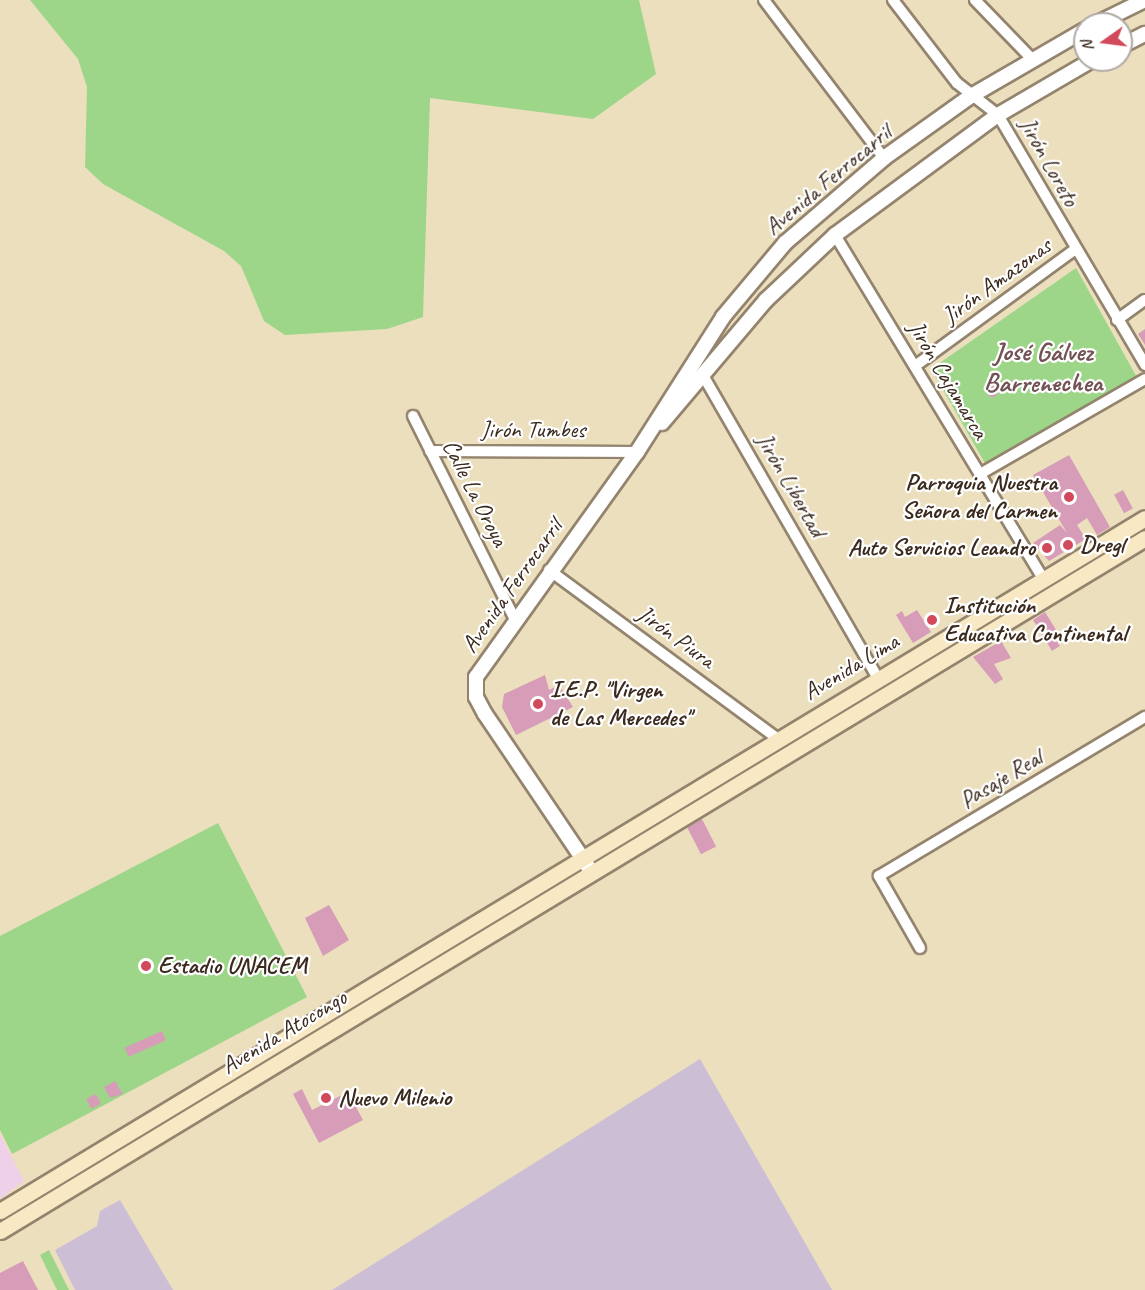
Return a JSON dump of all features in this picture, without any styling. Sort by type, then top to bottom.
[{"type":"main road","name":"Avenida Lima","points":[[582,858],[777,738],[1145,518]]},
{"type":"main road","name":"Avenida Lima","points":[[591,872],[1145,538]]},
{"type":"main road","name":"Avenida Atocongo","points":[[2,1210],[582,858]]},
{"type":"main road","name":"Avenida Atocongo","points":[[0,1231],[591,872]]},
{"type":"main road","points":[[78,1164],[86,1178]]},
{"type":"main road","points":[[2,1210],[14,1222]]},
{"type":"street","points":[[764,0],[884,158]]},
{"type":"street","name":"Jirón Loreto","points":[[893,0],[971,96],[998,115],[1074,250],[1145,364]]},
{"type":"street","points":[[975,0],[1032,59]]},
{"type":"street","points":[[1120,12],[1145,0]]},
{"type":"street","name":"Avenida Ferrocarril","points":[[591,872],[476,697],[476,678],[549,570],[637,452],[752,279],[820,209],[884,158],[971,96],[1073,37]]},
{"type":"street","name":"Avenida Ferrocarril","points":[[637,452],[704,377],[766,300],[835,235],[998,115],[1073,71]]},
{"type":"street","name":"Jirón Cajamarca","points":[[835,235],[1043,579]]},
{"type":"street","name":"Jirón Amazonas","points":[[915,366],[1074,250]]},
{"type":"street","points":[[1117,320],[1145,300]]},
{"type":"street","name":"Jirón Libertad","points":[[704,377],[878,678]]},
{"type":"street","points":[[980,474],[1145,380]]},
{"type":"street","name":"Calle La Oroya","points":[[413,416],[515,620]]},
{"type":"street","name":"Jirón Tumbes","points":[[430,451],[637,452]]},
{"type":"street","name":"Jirón Piura","points":[[549,570],[777,738]]},
{"type":"street","name":"Pasaje Real","points":[[920,948],[879,876],[1145,717]]},
{"type":"shaded area","points":[[700,1059],[832,1290],[332,1290]]},
{"type":"shaded area","points":[[0,1134],[24,1181],[0,1199]]},
{"type":"shaded area","points":[[120,1200],[173,1290],[75,1290],[55,1250],[97,1226],[100,1211]]},
{"type":"green space","points":[[30,0],[639,0],[656,74],[593,119],[430,98],[423,317],[387,329],[285,335],[264,321],[241,266],[224,251],[103,184],[85,167],[87,87],[78,59]]},
{"type":"green space","points":[[1076,268],[1139,381],[986,465],[931,369]]},
{"type":"green space","name":"Estadio UNACEM","points":[[218,823],[307,997],[12,1154],[0,1130],[0,936]]},
{"type":"green space","points":[[49,1250],[69,1290],[57,1290],[40,1255]]},
{"type":"building","points":[[1145,329],[1145,345],[1138,334]]},
{"type":"building","points":[[992,386],[996,387],[996,395],[992,396],[988,395],[987,391],[988,387]]},
{"type":"building","name":"Parroquia Nuestra Señora del Carmen","points":[[1069,455],[1110,527],[1097,535],[1087,518],[1077,525],[1086,539],[1049,561],[1033,543],[1060,525],[1067,533],[1033,475]]},
{"type":"building","points":[[1123,490],[1133,509],[1124,513],[1114,495]]},
{"type":"building","points":[[917,610],[931,632],[913,643],[896,615],[902,611],[905,617]]},
{"type":"building","points":[[1045,612],[1058,633],[1053,636],[1060,646],[1052,651],[1033,620]]},
{"type":"building","points":[[1001,641],[1011,658],[994,664],[1003,679],[995,684],[973,657]]},
{"type":"building","name":"I.E.P. \"Virgen de Las Mercedes\"","points":[[545,675],[549,690],[559,685],[573,707],[516,735],[502,707],[504,694]]},
{"type":"building","points":[[702,819],[716,847],[701,854],[687,827]]},
{"type":"building","points":[[329,905],[349,940],[323,956],[305,918]]},
{"type":"building","points":[[162,1031],[166,1040],[129,1057],[125,1048]]},
{"type":"building","points":[[115,1081],[123,1094],[110,1098],[104,1087]]},
{"type":"building","points":[[302,1089],[312,1110],[348,1092],[363,1120],[319,1143],[293,1094]]},
{"type":"building","points":[[96,1094],[101,1104],[91,1109],[86,1099]]},
{"type":"building","points":[[23,1261],[38,1290],[0,1290],[0,1273]]},
{"type":"place","name":"Parroquia Nuestra Señora del Carmen","points":[[1069,497]]},
{"type":"place","name":"Dregl","points":[[1068,545]]},
{"type":"place","name":"Auto Servicios Leandro","points":[[1047,548]]},
{"type":"place","name":"Institución Educativa Continental","points":[[932,620]]},
{"type":"place","name":"I.E.P. \"Virgen de Las Mercedes\"","points":[[538,704]]},
{"type":"place","name":"Estadio UNACEM","points":[[146,966]]},
{"type":"place","name":"Nuevo Milenio","points":[[326,1098]]},
{"type":"district","name":"José Gálvez Barrenechea","points":[[1043,366]]}]
